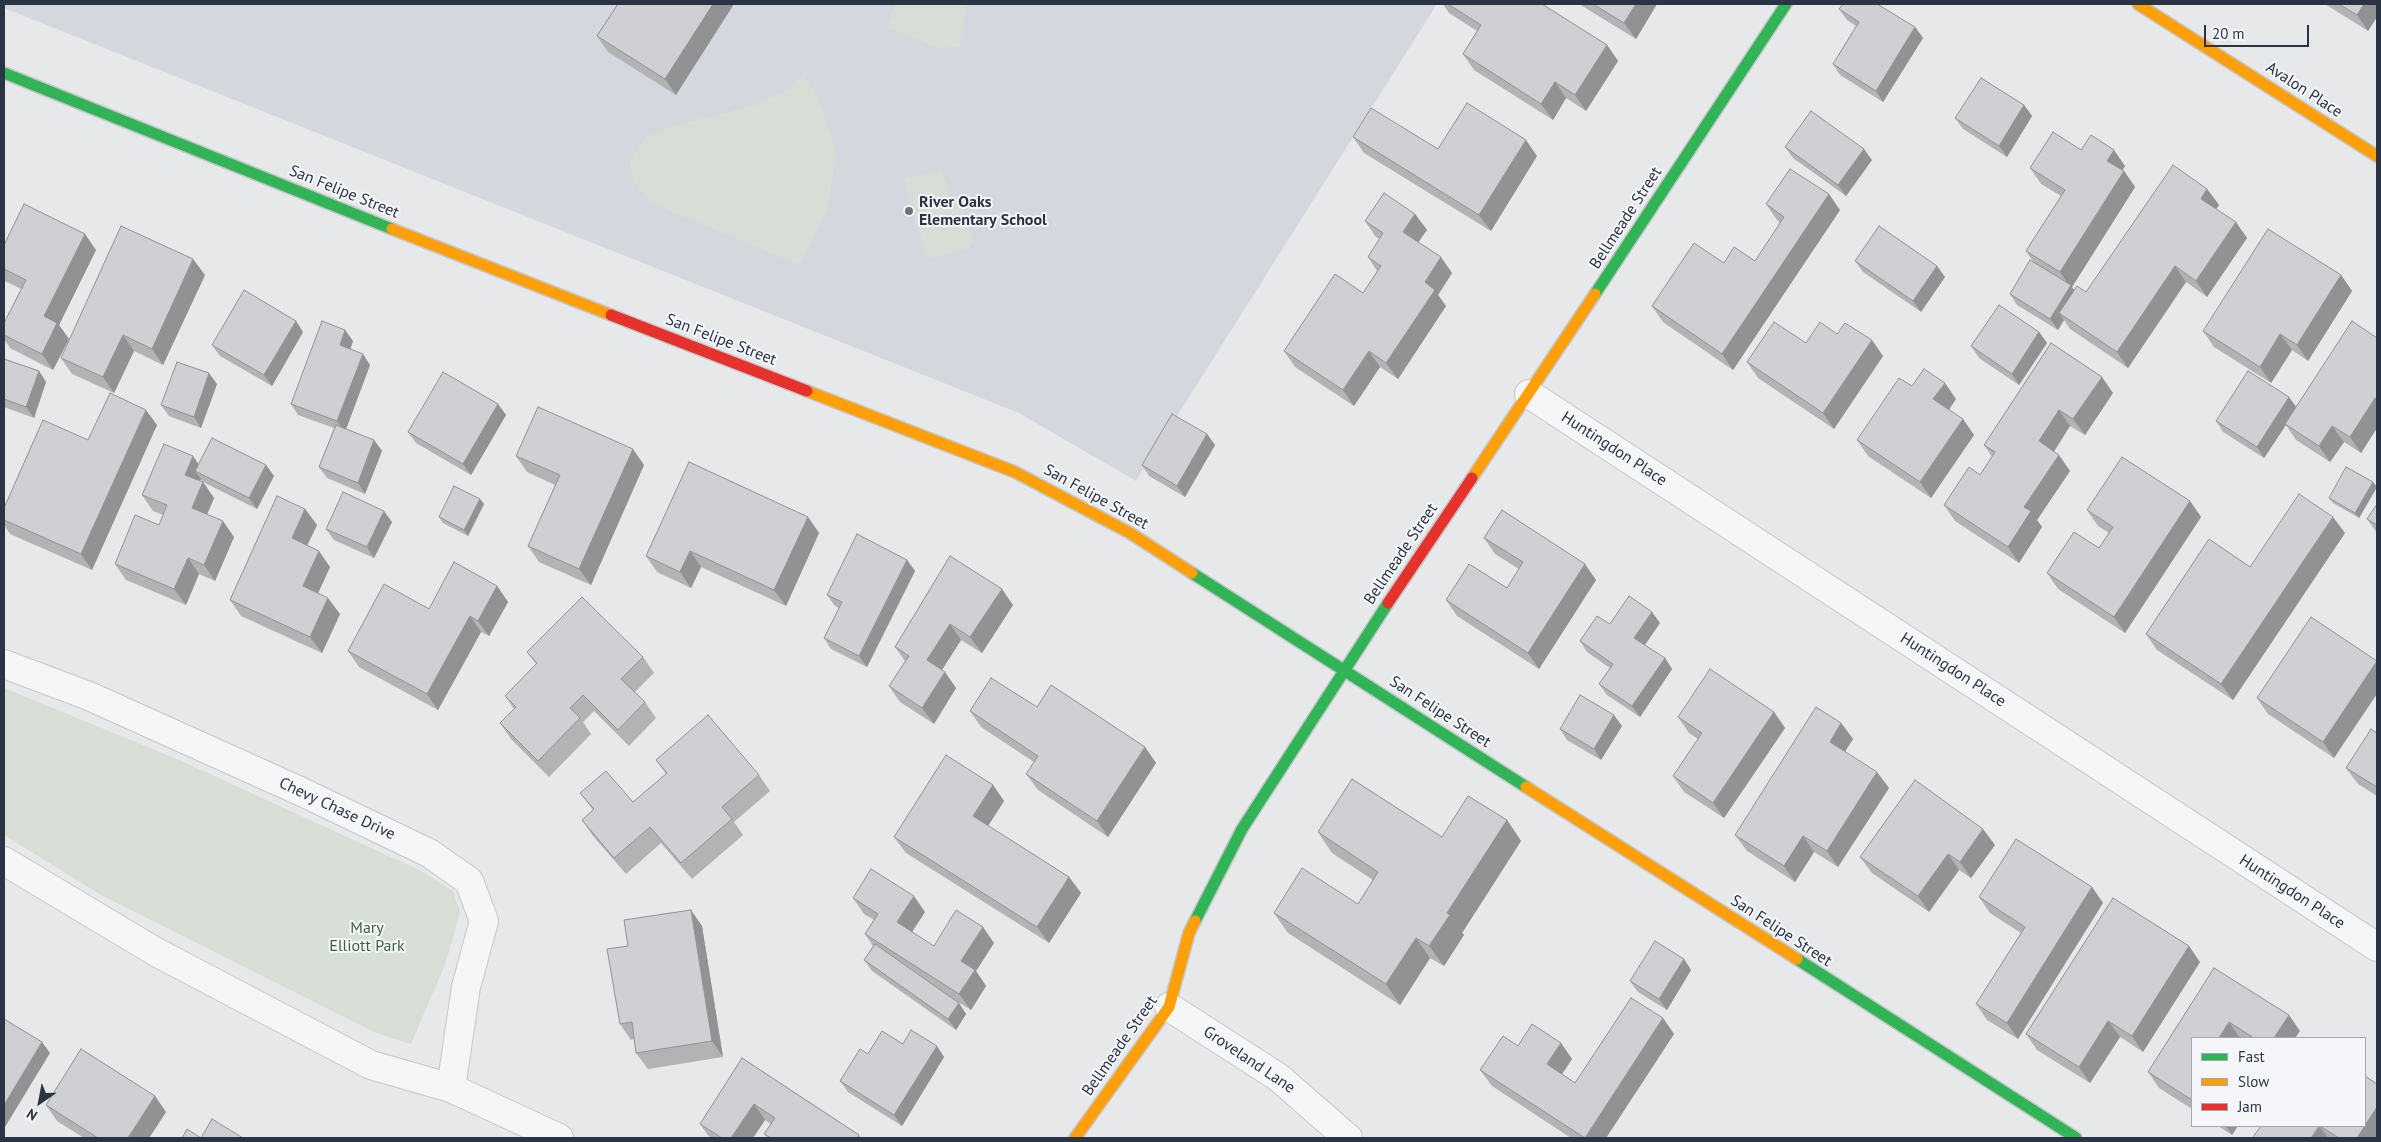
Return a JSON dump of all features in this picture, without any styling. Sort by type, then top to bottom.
[{"type":"main road","name":"Bellmeade Street","points":[[1075,1138],[1169,1007],[1189,933],[1242,829],[1343,670],[1529,394],[1786,4]]},
{"type":"main road","name":"Avalon Place","points":[[2138,4],[2377,156]]},
{"type":"main road","name":"San Felipe Street","points":[[4,73],[404,234],[1015,472],[1130,533],[2076,1138]]},
{"type":"street","name":"Huntingdon Place","points":[[1529,394],[2377,947]]},
{"type":"street","name":"Chevy Chase Drive","points":[[4,664],[89,696],[302,792],[429,853],[469,880],[484,921],[466,987],[451,1088]]},
{"type":"street","points":[[4,861],[156,952],[371,1065],[451,1088],[559,1138]]},
{"type":"street","name":"Groveland Lane","points":[[1169,1007],[1278,1077],[1348,1138]]},
{"type":"shaded area","name":"River Oaks Elementary School","points":[[4,4],[1437,4],[1136,481],[1019,413],[4,8]]},
{"type":"green space","points":[[895,4],[967,4],[960,47],[938,48],[887,27]]},
{"type":"green space","points":[[803,75],[817,95],[836,152],[828,208],[800,265],[665,209],[646,197],[633,181],[630,161],[644,139],[670,127],[752,106],[789,89]]},
{"type":"green space","points":[[942,170],[950,198],[960,199],[973,240],[970,248],[927,259],[904,179]]},
{"type":"green space","name":"Mary Elliott Park","points":[[4,688],[177,759],[419,870],[453,891],[460,912],[446,962],[411,1044],[374,1032],[101,895],[4,835]]},
{"type":"building","points":[[618,4],[713,4],[665,79],[597,36]]},
{"type":"building","points":[[1448,4],[1542,4],[1607,45],[1575,95],[1555,82],[1541,104],[1463,54],[1481,25]]},
{"type":"building","points":[[1593,4],[1636,4],[1624,23]]},
{"type":"building","points":[[1843,4],[1877,4],[1915,27],[1876,91],[1833,64],[1859,22],[1839,9]]},
{"type":"building","points":[[2339,4],[2364,4],[2357,15]]},
{"type":"building","points":[[1981,78],[2024,105],[1999,146],[1955,118]]},
{"type":"building","points":[[1467,103],[1526,140],[1479,215],[1353,137],[1371,108],[1438,149]]},
{"type":"building","points":[[1811,111],[1864,149],[1838,185],[1785,147]]},
{"type":"building","points":[[2053,132],[2081,150],[2091,135],[2114,150],[2107,161],[2124,171],[2060,272],[2026,251],[2065,190],[2030,168]]},
{"type":"building","points":[[2173,165],[2207,189],[2201,199],[2236,222],[2196,281],[2175,266],[2117,352],[2059,313],[2077,286],[2086,292]]},
{"type":"building","points":[[1790,169],[1829,194],[1722,354],[1652,306],[1694,243],[1724,263],[1734,247],[1755,261],[1784,217],[1766,204]]},
{"type":"building","points":[[1384,193],[1415,214],[1403,232],[1441,257],[1425,282],[1435,290],[1386,363],[1369,351],[1343,390],[1284,351],[1335,274],[1363,293],[1381,266],[1368,257],[1383,233],[1365,221]]},
{"type":"building","points":[[24,204],[85,234],[44,316],[57,323],[42,354],[4,335],[4,323],[26,280],[4,269],[4,245]]},
{"type":"building","points":[[121,226],[193,259],[152,349],[123,335],[103,377],[61,358]]},
{"type":"building","points":[[1879,226],[1937,266],[1913,301],[1855,261]]},
{"type":"building","points":[[2268,229],[2341,275],[2297,345],[2280,334],[2260,367],[2203,331]]},
{"type":"building","points":[[2030,260],[2071,285],[2050,319],[2010,294]]},
{"type":"building","points":[[244,290],[296,321],[264,375],[212,345]]},
{"type":"building","points":[[1999,305],[2039,332],[2012,374],[1971,346]]},
{"type":"building","points":[[322,321],[345,330],[340,345],[363,354],[337,421],[291,404]]},
{"type":"building","points":[[2352,321],[2377,338],[2377,399],[2375,398],[2350,437],[2332,426],[2319,446],[2285,424]]},
{"type":"building","points":[[1774,322],[1806,343],[1820,322],[1837,334],[1845,323],[1872,340],[1823,413],[1747,362]]},
{"type":"building","points":[[2051,343],[2102,377],[2073,419],[2059,410],[2039,441],[2059,455],[2024,507],[2031,511],[2008,547],[1944,505],[1969,467],[1980,475],[1995,452],[1984,445]]},
{"type":"building","points":[[4,359],[39,371],[26,407],[4,399]]},
{"type":"building","points":[[177,362],[209,373],[194,417],[161,405]]},
{"type":"building","points":[[1924,369],[1945,383],[1933,399],[1963,419],[1920,482],[1857,440],[1899,378],[1912,386]]},
{"type":"building","points":[[2248,371],[2289,397],[2257,447],[2216,421]]},
{"type":"building","points":[[443,372],[498,404],[463,464],[408,432]]},
{"type":"building","points":[[110,393],[146,410],[81,554],[4,520],[4,508],[43,420],[88,440]]},
{"type":"building","points":[[538,407],[633,449],[579,569],[528,546],[560,475],[516,456]]},
{"type":"building","points":[[1172,414],[1207,434],[1177,486],[1142,465]]},
{"type":"building","points":[[336,425],[374,440],[358,483],[319,467]]},
{"type":"building","points":[[212,438],[266,465],[249,498],[195,471]]},
{"type":"building","points":[[164,444],[193,456],[185,475],[203,482],[192,508],[223,521],[204,565],[188,558],[174,589],[115,564],[135,515],[159,525],[167,505],[142,495]]},
{"type":"building","points":[[2122,457],[2190,501],[2114,617],[2047,573],[2074,532],[2099,548],[2113,527],[2087,510]]},
{"type":"building","points":[[689,462],[808,517],[774,590],[690,551],[680,572],[646,556]]},
{"type":"building","points":[[2346,467],[2373,482],[2355,513],[2329,498]]},
{"type":"building","points":[[454,486],[480,499],[464,530],[439,517]]},
{"type":"building","points":[[343,492],[384,511],[367,547],[326,529]]},
{"type":"building","points":[[2299,494],[2333,517],[2221,684],[2146,634],[2209,539],[2250,567]]},
{"type":"building","points":[[277,496],[305,509],[292,538],[319,551],[303,586],[328,598],[310,637],[230,600]]},
{"type":"building","points":[[2377,504],[2377,525],[2367,519]]},
{"type":"building","points":[[1502,510],[1585,564],[1528,653],[1446,600],[1469,564],[1507,588],[1523,562],[1484,538]]},
{"type":"building","points":[[857,534],[907,560],[859,656],[824,638],[842,602],[827,595]]},
{"type":"building","points":[[950,556],[1002,589],[970,637],[950,624],[927,660],[945,672],[922,708],[889,686],[909,656],[895,647]]},
{"type":"building","points":[[454,562],[497,586],[478,621],[470,616],[427,694],[348,651],[384,584],[429,609]]},
{"type":"building","points":[[1629,596],[1652,612],[1634,638],[1665,658],[1632,706],[1599,684],[1613,664],[1580,641],[1597,616],[1610,624]]},
{"type":"building","points":[[582,597],[643,657],[621,679],[645,702],[618,730],[583,695],[570,708],[580,718],[538,761],[500,723],[516,707],[505,696],[537,663],[527,652]]},
{"type":"building","points":[[2311,617],[2377,661],[2323,742],[2257,698]]},
{"type":"building","points":[[1710,669],[1774,712],[1713,803],[1673,776],[1702,733],[1678,717]]},
{"type":"building","points":[[991,678],[1037,707],[1051,685],[1145,747],[1097,821],[1026,774],[1038,756],[970,711]]},
{"type":"building","points":[[1580,695],[1614,715],[1594,749],[1560,729]]},
{"type":"building","points":[[1816,707],[1841,723],[1830,742],[1877,772],[1827,851],[1803,836],[1784,866],[1735,835]]},
{"type":"building","points":[[708,715],[759,775],[722,807],[732,819],[681,863],[650,827],[614,858],[582,820],[594,809],[580,793],[606,771],[633,802],[667,773],[656,760]]},
{"type":"building","points":[[2371,729],[2377,733],[2377,787],[2346,768]]},
{"type":"building","points":[[946,755],[993,785],[973,816],[1069,877],[1037,927],[894,837]]},
{"type":"building","points":[[1352,779],[1442,837],[1468,796],[1507,820],[1447,913],[1450,915],[1429,946],[1416,938],[1386,984],[1274,913],[1302,868],[1358,904],[1378,872],[1318,832]]},
{"type":"building","points":[[1915,780],[1983,829],[1960,862],[1948,854],[1918,896],[1860,857]]},
{"type":"building","points":[[2016,839],[2092,887],[2007,1023],[1976,1004],[2025,927],[1979,897]]},
{"type":"building","points":[[871,869],[914,896],[897,922],[934,946],[956,910],[983,927],[961,961],[975,970],[959,994],[865,934],[878,914],[853,898]]},
{"type":"building","points":[[2113,898],[2189,946],[2132,1036],[2108,1021],[2079,1067],[2026,1034]]},
{"type":"building","points":[[691,910],[712,1041],[636,1053],[632,1022],[620,1024],[607,949],[628,946],[624,920]]},
{"type":"building","points":[[1655,941],[1684,959],[1659,999],[1630,981]]},
{"type":"building","points":[[875,944],[959,1003],[948,1019],[864,960]]},
{"type":"building","points":[[2214,968],[2289,1015],[2275,1037],[2252,1037],[2229,1022],[2220,1037],[2191,1037],[2191,1099],[2148,1072]]},
{"type":"building","points":[[1631,998],[1663,1018],[1585,1138],[1480,1070],[1503,1036],[1518,1046],[1532,1024],[1561,1043],[1547,1064],[1575,1083]]},
{"type":"building","points":[[4,1019],[42,1042],[4,1105]]},
{"type":"building","points":[[911,1030],[937,1046],[894,1115],[840,1081],[860,1049],[868,1054],[882,1031],[903,1044]]},
{"type":"building","points":[[81,1049],[155,1096],[128,1138],[98,1138],[46,1105]]},
{"type":"building","points":[[742,1058],[859,1135],[857,1138],[771,1138],[764,1134],[775,1118],[754,1104],[731,1138],[722,1138],[700,1124]]},
{"type":"building","points":[[2366,1077],[2377,1084],[2377,1107],[2366,1124]]},
{"type":"building","points":[[212,1119],[243,1138],[201,1138]]},
{"type":"building","points":[[2260,1127],[2318,1127],[2311,1138],[2253,1137]]},
{"type":"building","points":[[2322,1127],[2364,1127],[2357,1138],[2339,1138]]},
{"type":"building","points":[[187,1129],[201,1138],[182,1138]]},
{"type":"traffic: fast","points":[[1595,294],[1786,4]]},
{"type":"traffic: fast","points":[[4,73],[392,229]]},
{"type":"traffic: fast","points":[[1192,573],[1526,787]]},
{"type":"traffic: fast","points":[[1195,921],[1242,829],[1388,603]]},
{"type":"traffic: fast","points":[[1797,959],[2076,1138]]},
{"type":"traffic: slow","points":[[2138,4],[2377,156]]},
{"type":"traffic: slow","points":[[392,229],[611,315]]},
{"type":"traffic: slow","points":[[1472,478],[1595,294]]},
{"type":"traffic: slow","points":[[807,391],[1015,472],[1130,533],[1192,573]]},
{"type":"traffic: slow","points":[[1526,787],[1797,959]]},
{"type":"traffic: slow","points":[[1075,1138],[1169,1007],[1189,933],[1195,921]]},
{"type":"traffic: jam","points":[[611,315],[807,391]]},
{"type":"traffic: jam","points":[[1388,603],[1472,478]]},
{"type":"place","name":"River Oaks Elementary School","points":[[909,211]]}]
